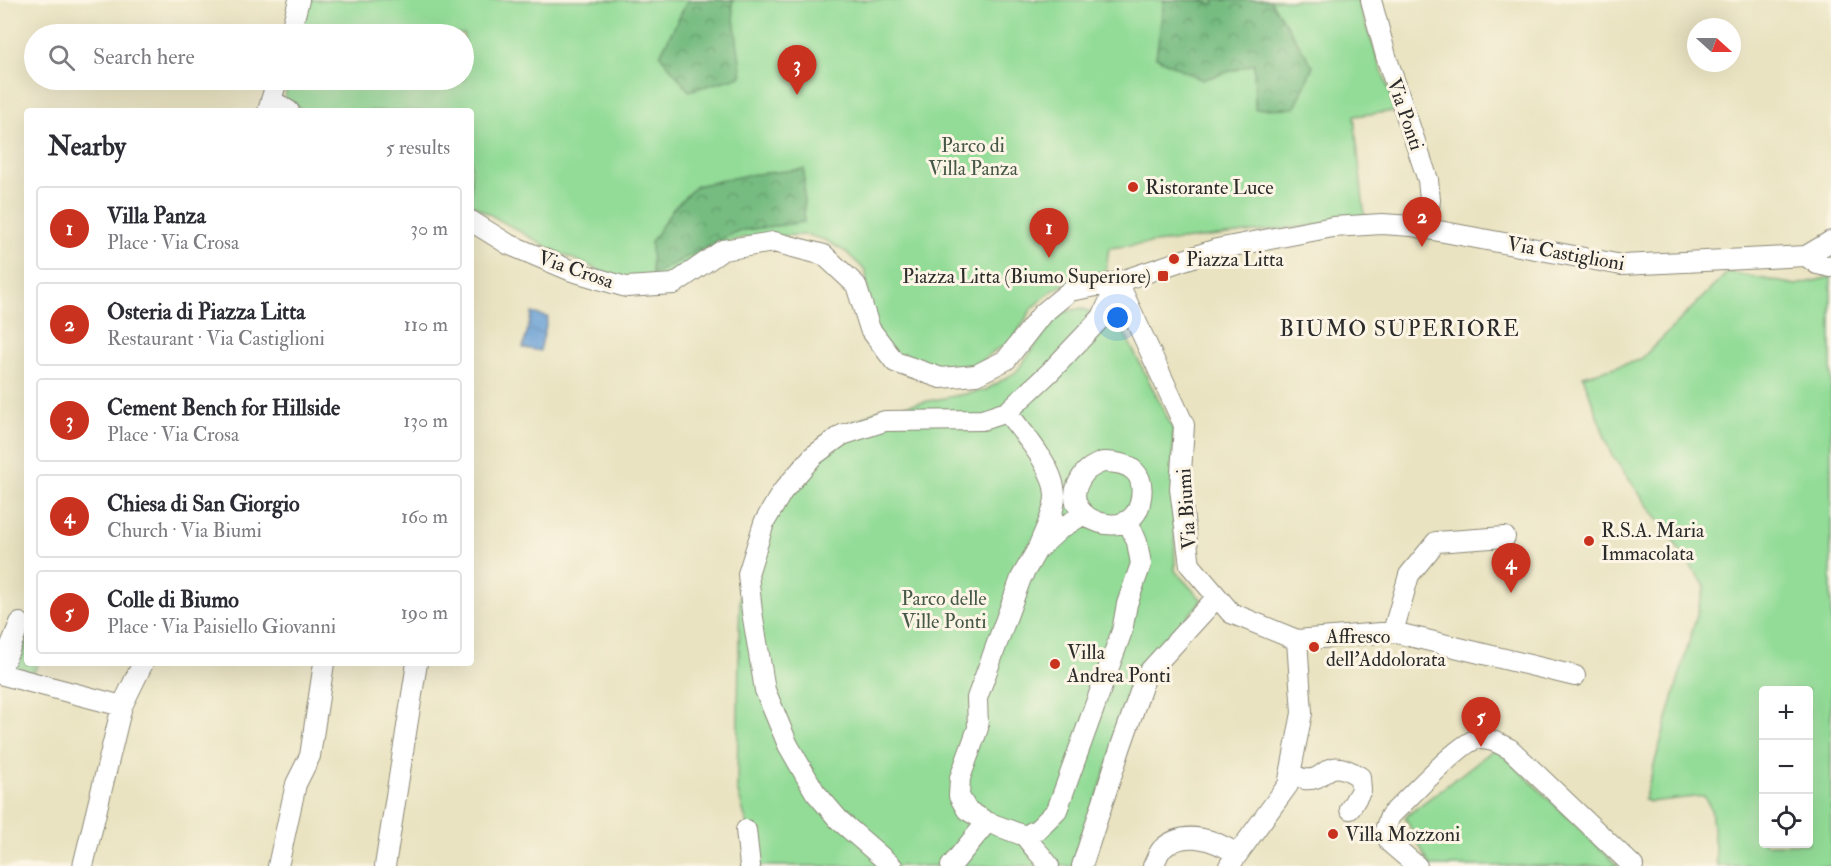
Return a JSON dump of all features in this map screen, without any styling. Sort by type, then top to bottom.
[{"type":"street","points":[[292,24],[298,0]]},
{"type":"street","name":"Via Ponti","points":[[1371,0],[1386,56],[1428,180],[1430,200],[1426,228]]},
{"type":"street","points":[[269,106],[274,90]]},
{"type":"street","name":"Via Crosa","points":[[474,223],[508,244],[572,271],[626,287],[674,284],[723,250],[774,242],[824,255],[856,285],[870,329],[896,362],[941,378],[976,375],[1006,360],[1042,314],[1070,291],[1118,282]]},
{"type":"street","name":"Via Castiglioni","points":[[1118,282],[1217,249],[1333,227],[1382,224],[1426,228],[1622,265],[1806,256],[1831,241]]},
{"type":"street","points":[[1806,256],[1817,264],[1831,267]]},
{"type":"street","points":[[892,866],[839,820],[815,792],[788,745],[765,690],[748,574],[764,523],[782,492],[813,456],[842,435],[885,421],[982,420],[1006,412],[1050,372],[1102,317],[1118,282]]},
{"type":"street","name":"Via Biumi","points":[[1118,282],[1184,425],[1180,489],[1190,565],[1231,613],[1298,640],[1393,632],[1575,676]]},
{"type":"street","points":[[1006,412],[1047,466],[1055,495],[1049,521],[1037,550],[1021,578],[977,698],[978,728],[960,778],[960,796],[967,810],[987,822],[1025,836],[1031,847],[1043,857],[1049,866]]},
{"type":"street","points":[[1102,462],[1118,462],[1131,468],[1140,477],[1143,491],[1139,508],[1128,521],[1117,526],[1094,521],[1084,514],[1077,504],[1075,490],[1081,476],[1090,466],[1102,462]]},
{"type":"street","points":[[1037,550],[1060,529],[1084,514]]},
{"type":"street","points":[[1025,836],[1038,829],[1057,810],[1122,631],[1127,604],[1141,564],[1137,542],[1128,521]]},
{"type":"street","points":[[1393,632],[1409,575],[1436,542],[1505,537]]},
{"type":"street","points":[[1085,865],[1121,746],[1146,675],[1217,597]]},
{"type":"street","points":[[20,623],[0,673],[122,706]]},
{"type":"street","points":[[1153,866],[1161,850],[1176,840],[1203,838],[1220,843],[1233,860],[1288,785],[1302,713],[1298,640]]},
{"type":"street","points":[[83,866],[122,706],[142,666]]},
{"type":"street","points":[[278,866],[296,784],[310,756],[324,666]]},
{"type":"street","points":[[385,866],[417,666]]},
{"type":"street","points":[[1416,866],[1390,843],[1385,830],[1390,816],[1461,747],[1476,739],[1492,741],[1510,749],[1633,866]]},
{"type":"street","points":[[1291,767],[1306,779],[1316,777],[1333,767],[1344,767],[1360,777],[1361,790],[1350,809]]},
{"type":"street","points":[[951,866],[987,822]]},
{"type":"street","points":[[746,830],[750,866]]},
{"type":"green space","name":"Parco di Villa Panza","points":[[308,0],[1357,0],[1396,111],[1354,116],[1365,220],[1109,248],[1104,282],[1069,282],[1050,292],[1031,310],[1013,340],[994,351],[974,368],[950,371],[921,364],[903,353],[895,362],[870,329],[866,271],[846,252],[825,240],[807,235],[745,237],[716,246],[688,269],[655,283],[621,280],[551,249],[474,206],[474,108],[300,108],[284,99],[286,90],[474,90],[474,24],[302,24]]},
{"type":"green space","points":[[688,0],[734,0],[732,4],[742,76],[689,91],[660,55]]},
{"type":"green space","points":[[1164,0],[1196,0],[1214,4],[1215,0],[1270,0],[1313,66],[1295,108],[1255,109],[1254,64],[1202,80],[1156,57]]},
{"type":"green space","points":[[804,169],[804,222],[738,231],[652,275],[651,242],[673,209],[696,186],[747,175]]},
{"type":"green space","points":[[1728,272],[1796,285],[1831,277],[1831,866],[1717,866],[1711,809],[1704,796],[1650,802],[1644,800],[1705,586],[1611,454],[1583,376],[1640,360]]},
{"type":"green space","name":"Parco delle Ville Ponti","points":[[1081,308],[1102,317],[1124,332],[1173,429],[1175,571],[1202,600],[1138,673],[1074,866],[759,866],[737,789],[740,578],[794,467],[822,437],[876,411],[986,390],[1016,372],[1062,313]]},
{"type":"green space","points":[[24,629],[24,666],[37,666],[31,681],[2,672]]},
{"type":"green space","points":[[1496,748],[1618,866],[1430,866],[1405,817]]},
{"type":"water","points":[[532,313],[548,317],[540,351],[523,348]]},
{"type":"place","name":"Cement Bench for Hillside","points":[[797,95]]},
{"type":"place","name":"Ristorante Luce","points":[[1133,187]]},
{"type":"place","name":"Osteria di Piazza Litta","points":[[1422,247]]},
{"type":"place","name":"Villa Panza","points":[[1049,258]]},
{"type":"place","name":"Piazza Litta","points":[[1174,259]]},
{"type":"place","name":"Piazza Litta (Biumo Superiore)","points":[[1163,276]]},
{"type":"place","name":"R.S.A. Maria Immacolata","points":[[1589,541]]},
{"type":"place","name":"Chiesa di San Giorgio","points":[[1511,593]]},
{"type":"place","name":"Affresco dell'Addolorata","points":[[1314,647]]},
{"type":"place","name":"Villa Andrea Ponti","points":[[1055,664]]},
{"type":"place","name":"Colle di Biumo","points":[[1481,747]]},
{"type":"place","name":"Villa Mozzoni","points":[[1333,834]]},
{"type":"district","name":"BIUMO SUPERIORE","points":[[1400,328]]}]
